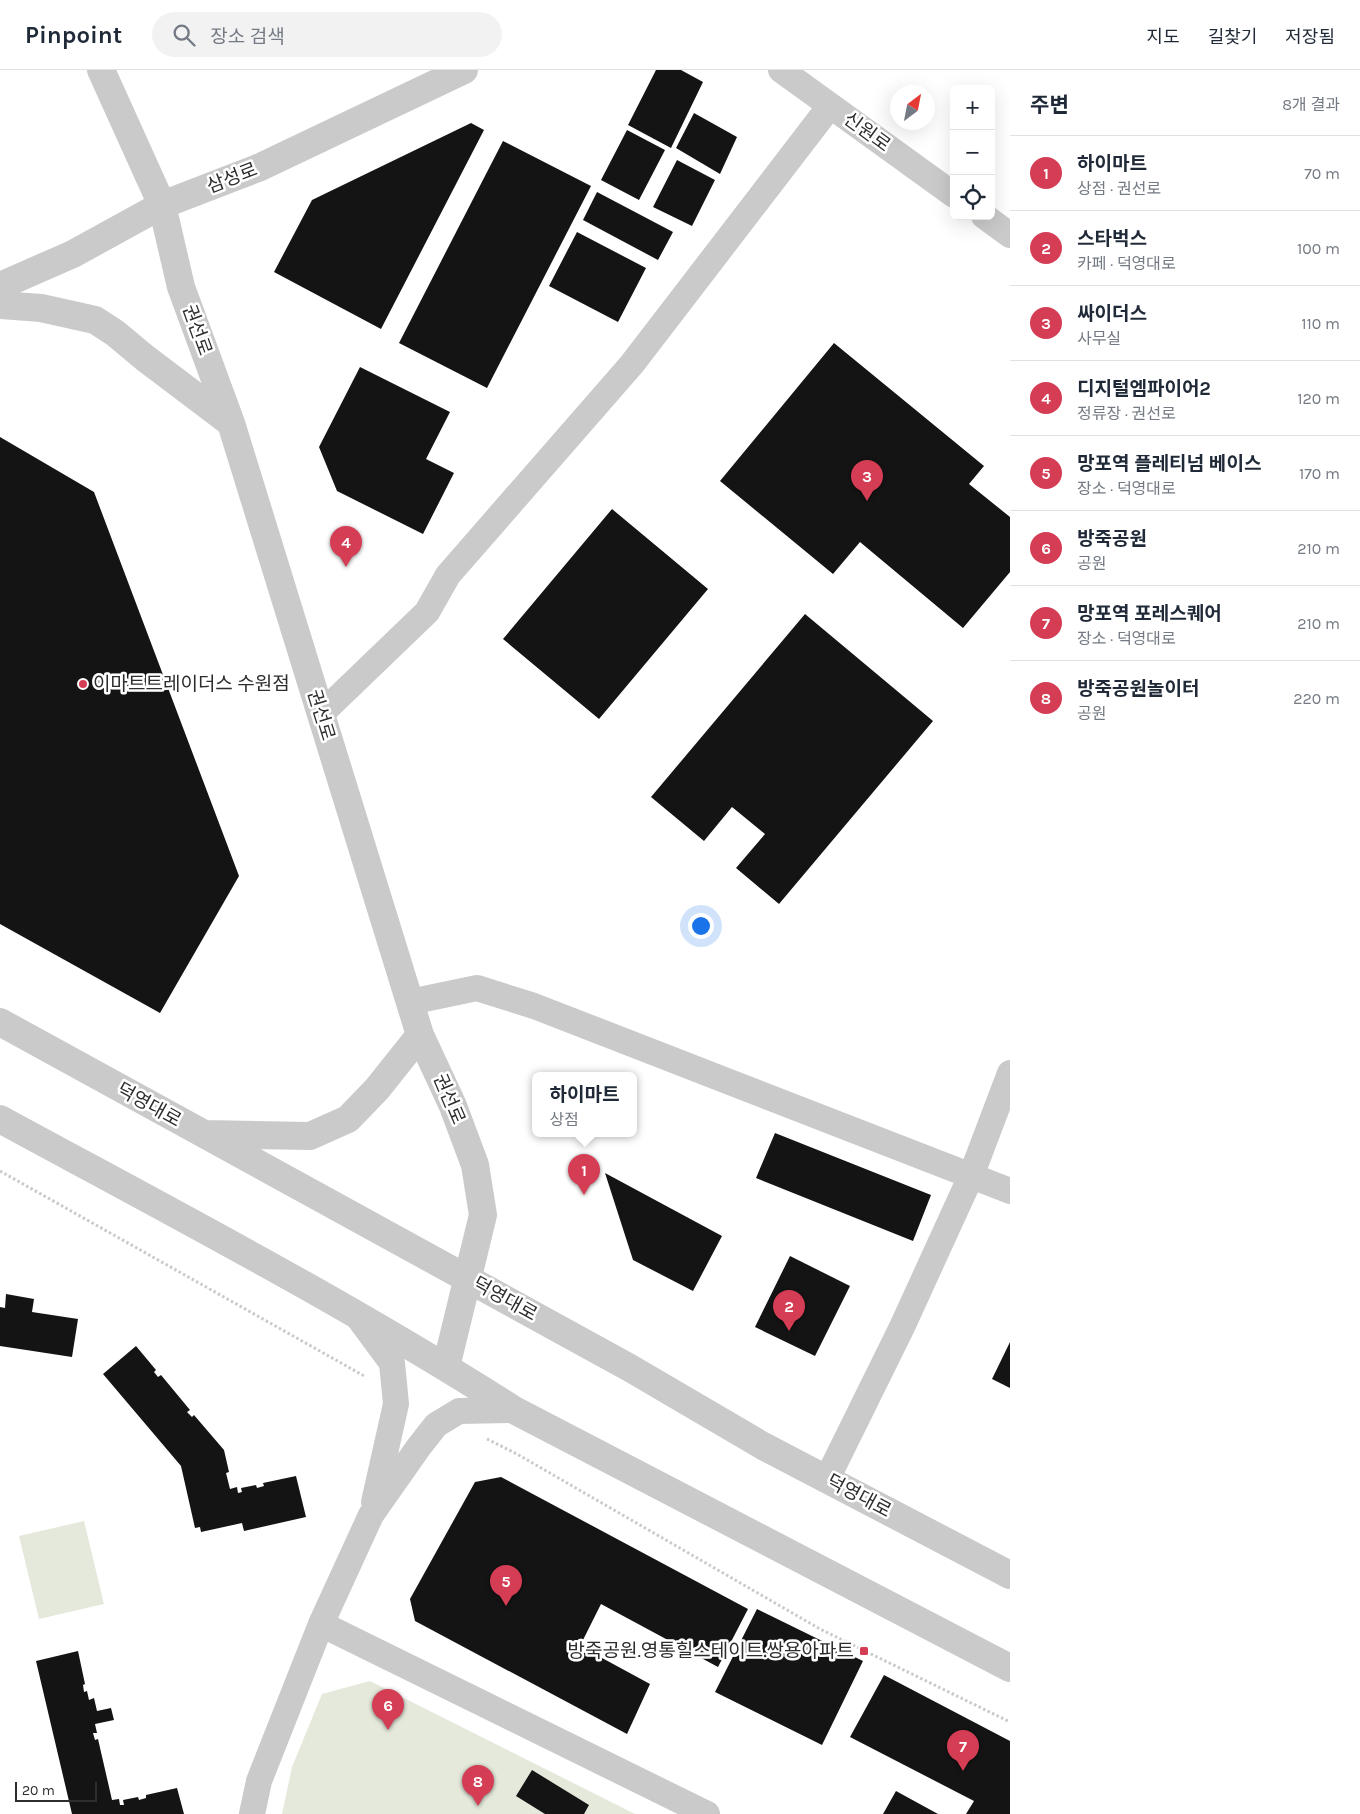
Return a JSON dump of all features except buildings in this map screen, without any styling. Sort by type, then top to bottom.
[{"type":"street","name":"권선로","points":[[101,70],[162,205],[181,287],[231,423],[420,1035],[453,1106],[475,1165],[483,1215],[446,1367]]},
{"type":"street","name":"삼성로","points":[[0,286],[73,254],[162,205],[258,168],[464,70]]},
{"type":"street","name":"신원로","points":[[781,70],[950,191]]},
{"type":"street","points":[[321,714],[427,612],[448,575],[632,364],[830,106]]},
{"type":"street","points":[[989,220],[1010,235]]},
{"type":"street","points":[[0,305],[41,308],[95,320],[116,333],[145,358],[231,423]]},
{"type":"street","points":[[410,1002],[477,988],[534,1006],[1010,1190]]},
{"type":"street","name":"덕영대로","points":[[0,1022],[200,1134],[630,1368],[763,1446],[1010,1575]]},
{"type":"street","points":[[200,1134],[310,1136],[348,1119],[377,1089],[420,1035]]},
{"type":"street","points":[[827,1480],[902,1327],[971,1176],[1010,1073]]},
{"type":"street","points":[[0,1119],[355,1313],[514,1410],[1010,1668]]},
{"type":"street","points":[[355,1313],[392,1363],[396,1404],[371,1515]]},
{"type":"street","points":[[252,1814],[259,1781],[321,1624],[371,1515],[418,1448],[436,1426],[459,1411],[514,1410]]},
{"type":"street","points":[[321,1624],[708,1814]]},
{"type":"path","points":[[0,1171],[368,1378]]},
{"type":"path","points":[[483,1437],[517,1454],[820,1630],[1010,1722]]},
{"type":"shaded area","points":[[84,1521],[104,1604],[39,1619],[19,1536]]},
{"type":"shaded area","points":[[370,1681],[635,1814],[282,1814],[292,1767],[322,1694]]},
{"type":"place","name":"싸이더스","points":[[867,501]]},
{"type":"place","name":"디지털엠파이어2","points":[[346,567]]},
{"type":"place","name":"이마트트레이더스 수원점","points":[[83,684]]},
{"type":"place","name":"하이마트","points":[[584,1195]]},
{"type":"place","name":"스타벅스","points":[[789,1331]]},
{"type":"place","name":"망포역 플레티넘 베이스","points":[[506,1606]]},
{"type":"place","name":"방죽공원.영통힐스테이트.쌍용아파트","points":[[864,1651]]},
{"type":"place","name":"방죽공원","points":[[388,1730]]},
{"type":"place","name":"망포역 포레스퀘어","points":[[963,1771]]},
{"type":"place","name":"방죽공원놀이터","points":[[478,1806]]}]
